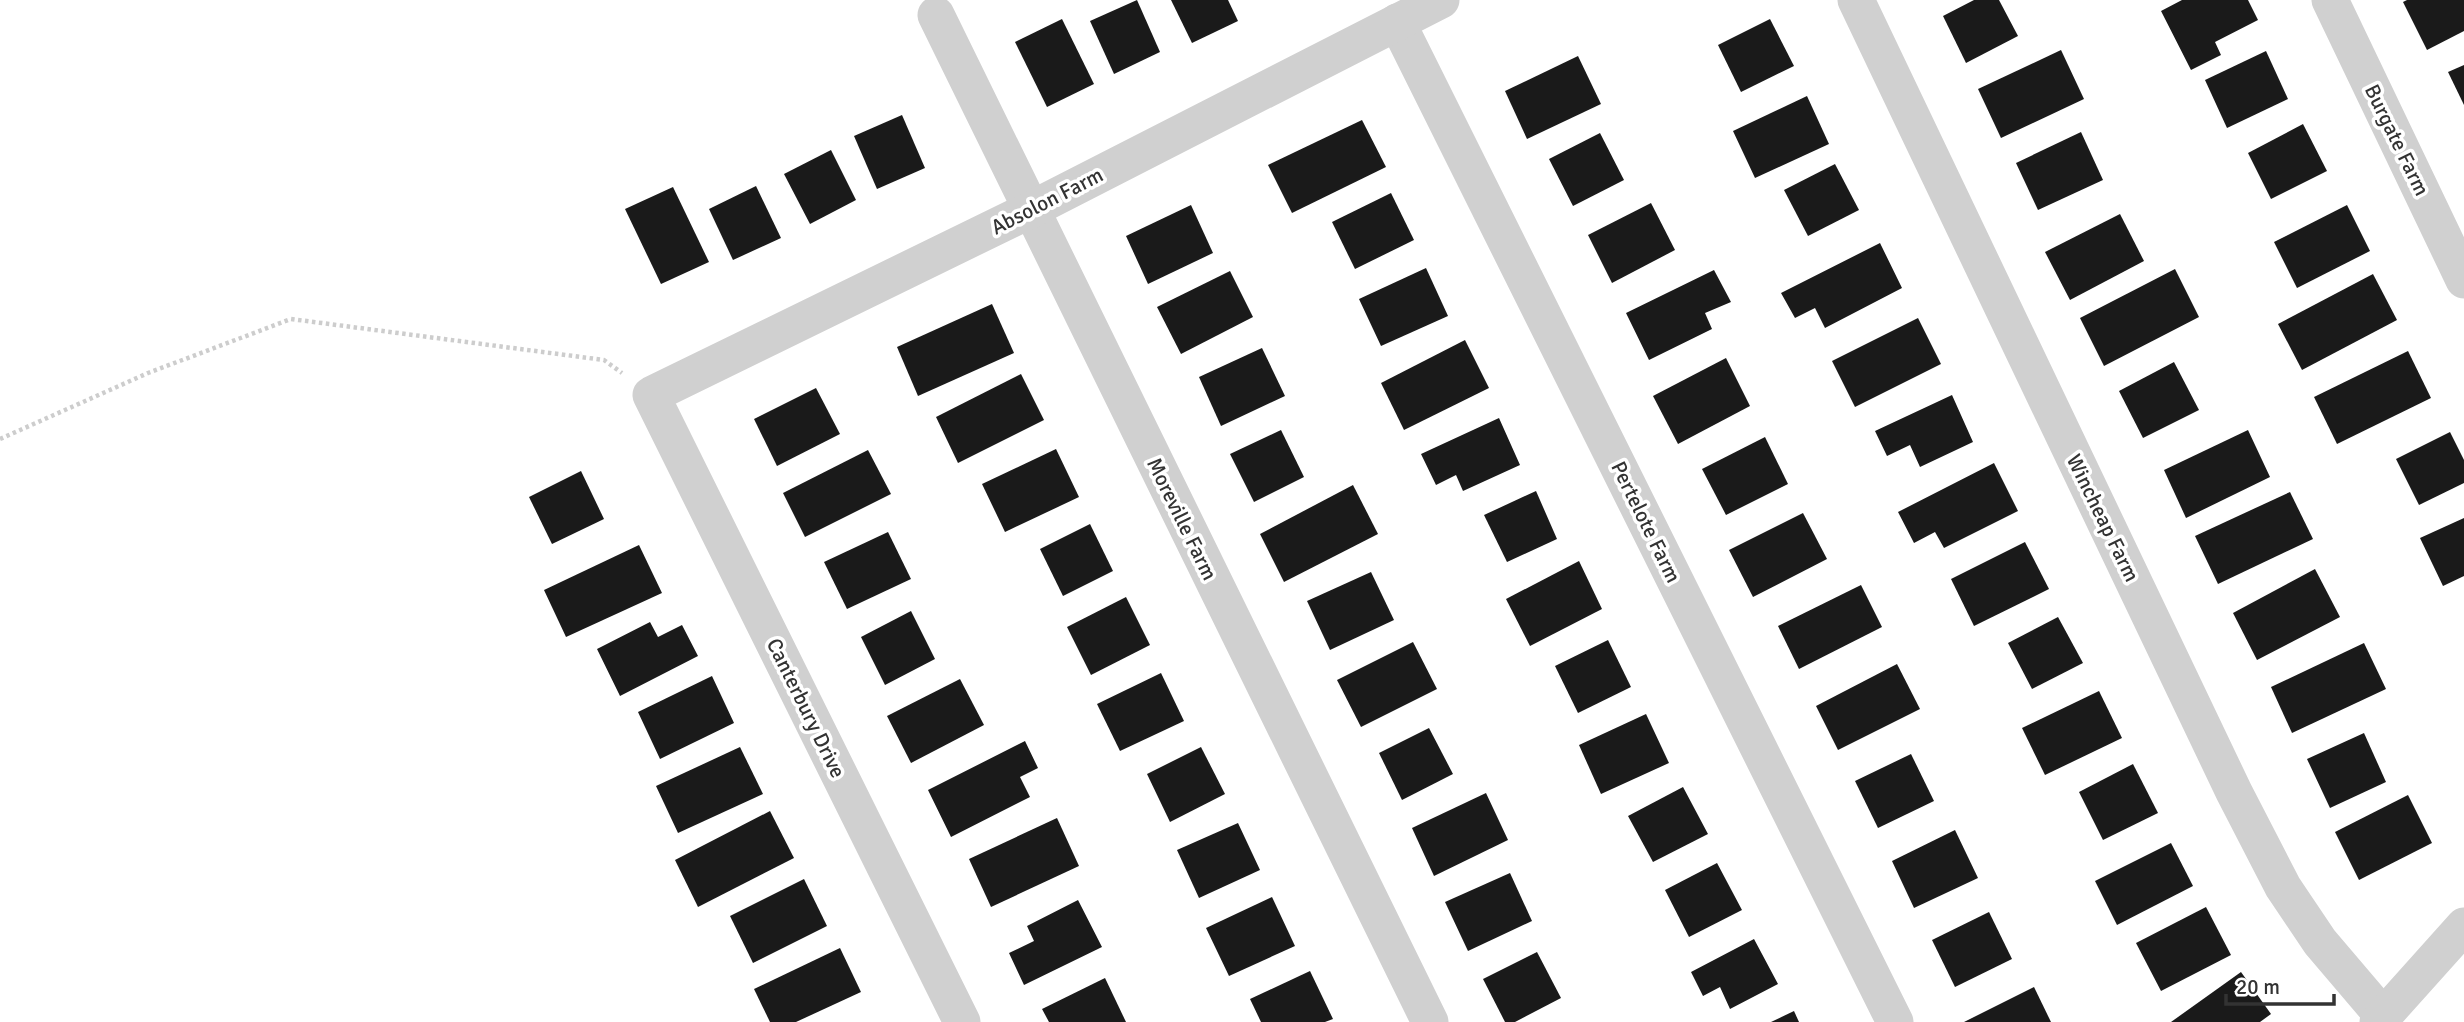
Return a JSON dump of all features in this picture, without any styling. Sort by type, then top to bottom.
[{"type":"street","name":"Absolon Farm","points":[[651,395],[1030,210],[1441,0]]},
{"type":"street","name":"Wincheap Farm","points":[[1856,0],[2228,779],[2283,887],[2320,942],[2381,1019]]},
{"type":"street","name":"Burgate Farm","points":[[2330,0],[2464,280]]},
{"type":"street","name":"Moreville Farm","points":[[936,15],[1430,1022]]},
{"type":"street","name":"Pertelote Farm","points":[[1397,22],[1895,1022]]},
{"type":"street","name":"Canterbury Drive","points":[[651,395],[962,1022]]},
{"type":"street","points":[[2381,1019],[2464,926]]},
{"type":"path","points":[[0,439],[148,373],[291,319],[604,360],[651,395]]},
{"type":"building","points":[[1137,0],[1160,52],[1114,74],[1090,21]]},
{"type":"building","points":[[1171,0],[1228,0],[1238,21],[1192,43]]},
{"type":"building","points":[[1974,0],[1999,0],[2018,36],[1966,63],[1943,16]]},
{"type":"building","points":[[2182,0],[2248,0],[2258,20],[2215,42],[2221,55],[2191,70],[2161,11]]},
{"type":"building","points":[[2464,0],[2464,31],[2427,50],[2403,2]]},
{"type":"building","points":[[1062,19],[1094,84],[1047,107],[1015,42]]},
{"type":"building","points":[[1770,19],[1794,66],[1741,92],[1718,45]]},
{"type":"building","points":[[2061,50],[2084,99],[2001,138],[1978,89]]},
{"type":"building","points":[[2266,51],[2288,99],[2227,128],[2205,80]]},
{"type":"building","points":[[1578,56],[1601,104],[1527,139],[1505,91]]},
{"type":"building","points":[[2464,65],[2464,105],[2448,72]]},
{"type":"building","points":[[1807,96],[1829,144],[1755,178],[1733,131]]},
{"type":"building","points":[[902,115],[925,168],[877,189],[854,136]]},
{"type":"building","points":[[1362,120],[1386,167],[1292,213],[1268,165]]},
{"type":"building","points":[[2303,124],[2327,171],[2271,199],[2248,153]]},
{"type":"building","points":[[2081,132],[2103,180],[2038,210],[2016,163]]},
{"type":"building","points":[[1600,133],[1624,180],[1573,206],[1549,159]]},
{"type":"building","points":[[831,150],[856,200],[810,224],[784,174]]},
{"type":"building","points":[[1835,164],[1859,210],[1808,236],[1784,190]]},
{"type":"building","points":[[756,186],[781,238],[733,260],[709,209]]},
{"type":"building","points":[[673,187],[709,262],[661,284],[625,209]]},
{"type":"building","points":[[1391,193],[1414,240],[1355,269],[1332,222]]},
{"type":"building","points":[[1651,203],[1675,250],[1612,283],[1588,235]]},
{"type":"building","points":[[1191,205],[1213,253],[1148,284],[1126,236]]},
{"type":"building","points":[[2347,205],[2370,251],[2297,288],[2274,242]]},
{"type":"building","points":[[2120,214],[2144,261],[2070,300],[2045,252]]},
{"type":"building","points":[[1880,243],[1902,288],[1825,328],[1815,308],[1795,318],[1781,293]]},
{"type":"building","points":[[1426,268],[1448,316],[1381,346],[1359,299]]},
{"type":"building","points":[[2175,269],[2199,317],[2104,366],[2080,318]]},
{"type":"building","points":[[1714,270],[1731,302],[1705,313],[1712,329],[1649,360],[1626,313]]},
{"type":"building","points":[[1230,271],[1253,317],[1181,354],[1157,307]]},
{"type":"building","points":[[2373,274],[2397,320],[2302,370],[2278,324]]},
{"type":"building","points":[[992,304],[1014,353],[918,396],[897,347]]},
{"type":"building","points":[[1918,318],[1941,364],[1855,407],[1832,361]]},
{"type":"building","points":[[1465,340],[1489,388],[1404,430],[1381,383]]},
{"type":"building","points":[[1262,348],[1285,396],[1221,426],[1199,377]]},
{"type":"building","points":[[2408,351],[2431,398],[2337,444],[2314,397]]},
{"type":"building","points":[[1726,358],[1750,406],[1678,444],[1653,396]]},
{"type":"building","points":[[2174,362],[2199,410],[2143,438],[2119,391]]},
{"type":"building","points":[[1021,374],[1044,420],[958,463],[936,417]]},
{"type":"building","points":[[816,388],[840,434],[777,466],[754,419]]},
{"type":"building","points":[[1952,395],[1973,442],[1920,467],[1910,445],[1887,456],[1875,431]]},
{"type":"building","points":[[1499,418],[1520,465],[1463,491],[1456,475],[1436,485],[1421,454]]},
{"type":"building","points":[[1281,430],[1304,477],[1254,502],[1230,454]]},
{"type":"building","points":[[2248,430],[2270,477],[2186,518],[2164,470]]},
{"type":"building","points":[[2450,432],[2464,460],[2464,483],[2419,505],[2396,459]]},
{"type":"building","points":[[1765,437],[1788,484],[1726,515],[1702,469]]},
{"type":"building","points":[[1056,449],[1079,497],[1005,532],[982,484]]},
{"type":"building","points":[[868,450],[891,494],[805,537],[783,493]]},
{"type":"building","points":[[1994,463],[2018,511],[1944,548],[1935,532],[1914,543],[1898,512]]},
{"type":"building","points":[[581,471],[604,519],[552,544],[529,497]]},
{"type":"building","points":[[1353,485],[1378,534],[1284,582],[1260,534]]},
{"type":"building","points":[[1536,491],[1557,539],[1507,562],[1484,515]]},
{"type":"building","points":[[2290,492],[2313,539],[2218,584],[2195,536]]},
{"type":"building","points":[[1803,513],[1827,559],[1753,597],[1729,550]]},
{"type":"building","points":[[2464,518],[2464,576],[2443,586],[2420,538]]},
{"type":"building","points":[[1090,524],[1113,571],[1063,596],[1040,549]]},
{"type":"building","points":[[888,532],[911,579],[847,609],[824,562]]},
{"type":"building","points":[[2025,542],[2049,589],[1974,626],[1951,579]]},
{"type":"building","points":[[639,545],[662,593],[566,637],[544,590]]},
{"type":"building","points":[[1579,561],[1602,609],[1530,646],[1506,599]]},
{"type":"building","points":[[2315,569],[2340,617],[2257,660],[2233,613]]},
{"type":"building","points":[[1371,572],[1394,620],[1330,650],[1307,601]]},
{"type":"building","points":[[1861,585],[1882,627],[1799,669],[1778,626]]},
{"type":"building","points":[[1126,597],[1150,645],[1091,675],[1067,627]]},
{"type":"building","points":[[911,611],[935,659],[885,685],[861,637]]},
{"type":"building","points":[[2058,617],[2083,663],[2032,689],[2008,643]]},
{"type":"building","points":[[650,622],[658,637],[682,625],[698,656],[620,696],[597,649]]},
{"type":"building","points":[[1608,640],[1631,687],[1578,713],[1555,666]]},
{"type":"building","points":[[1413,642],[1437,689],[1361,727],[1337,680]]},
{"type":"building","points":[[2364,643],[2386,689],[2292,733],[2271,687]]},
{"type":"building","points":[[1897,664],[1920,709],[1838,750],[1816,706]]},
{"type":"building","points":[[1161,673],[1184,721],[1120,751],[1097,704]]},
{"type":"building","points":[[712,676],[734,723],[660,759],[638,712]]},
{"type":"building","points":[[960,679],[984,725],[911,763],[887,716]]},
{"type":"building","points":[[2099,691],[2122,738],[2045,775],[2022,728]]},
{"type":"building","points":[[1646,714],[1669,763],[1601,794],[1579,745]]},
{"type":"building","points":[[1429,728],[1453,774],[1402,800],[1379,753]]},
{"type":"building","points":[[2364,733],[2386,782],[2330,808],[2307,759]]},
{"type":"building","points":[[1025,741],[1038,768],[1020,777],[1030,797],[951,837],[928,790]]},
{"type":"building","points":[[740,747],[763,794],[678,833],[656,786]]},
{"type":"building","points":[[1201,747],[1225,794],[1170,822],[1147,774]]},
{"type":"building","points":[[1911,754],[1934,801],[1878,828],[1855,781]]},
{"type":"building","points":[[2133,764],[2158,813],[2103,840],[2079,792]]},
{"type":"building","points":[[1683,787],[1708,834],[1653,862],[1628,816]]},
{"type":"building","points":[[1486,793],[1508,840],[1434,876],[1412,828]]},
{"type":"building","points":[[2408,795],[2432,843],[2359,880],[2335,832]]},
{"type":"building","points":[[770,811],[794,858],[698,907],[675,860]]},
{"type":"building","points":[[1057,818],[1079,866],[991,907],[969,859]]},
{"type":"building","points":[[1238,823],[1260,870],[1199,898],[1177,850]]},
{"type":"building","points":[[1955,830],[1978,878],[1914,908],[1892,861]]},
{"type":"building","points":[[2171,843],[2193,886],[2117,925],[2095,881]]},
{"type":"building","points":[[1717,863],[1742,910],[1689,937],[1665,890]]},
{"type":"building","points":[[1510,873],[1532,921],[1468,951],[1445,902]]},
{"type":"building","points":[[804,879],[827,926],[753,963],[730,916]]},
{"type":"building","points":[[1272,897],[1295,946],[1229,976],[1206,928]]},
{"type":"building","points":[[1078,900],[1102,947],[1024,985],[1009,953],[1034,941],[1027,926]]},
{"type":"building","points":[[2206,907],[2231,955],[2161,991],[2136,943]]},
{"type":"building","points":[[1989,912],[2012,959],[1955,987],[1932,940]]},
{"type":"building","points":[[1754,939],[1778,984],[1730,1009],[1720,987],[1703,996],[1691,972]]},
{"type":"building","points":[[840,948],[861,992],[796,1022],[770,1022],[754,989]]},
{"type":"building","points":[[1537,952],[1561,998],[1515,1022],[1505,1022],[1483,979]]},
{"type":"building","points":[[1310,971],[1333,1019],[1325,1022],[1261,1022],[1250,999]]},
{"type":"building","points":[[2241,972],[2271,1014],[2260,1022],[2171,1022]]},
{"type":"building","points":[[1105,978],[1126,1022],[1049,1022],[1042,1009]]},
{"type":"building","points":[[2034,987],[2051,1022],[1964,1022]]},
{"type":"building","points":[[1794,1011],[1799,1022],[1771,1022]]}]
